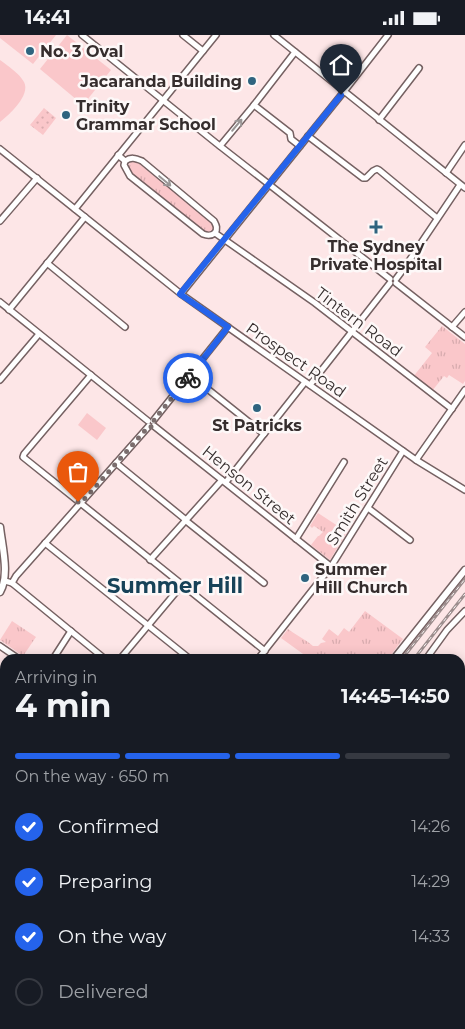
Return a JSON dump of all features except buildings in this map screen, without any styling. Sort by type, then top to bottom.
[{"type":"main road","points":[[0,527],[5,574],[8,582],[0,592]]},
{"type":"main road","points":[[398,654],[465,570]]},
{"type":"street","points":[[82,35],[269,185],[465,337]]},
{"type":"street","points":[[182,35],[203,51]]},
{"type":"street","points":[[75,209],[216,35]]},
{"type":"street","points":[[150,560],[224,481],[352,332],[405,267],[438,218],[463,186],[274,35]]},
{"type":"street","points":[[180,294],[344,91],[385,36]]},
{"type":"street","points":[[220,146],[295,52]]},
{"type":"street","points":[[379,120],[419,68]]},
{"type":"street","points":[[254,105],[290,133],[291,139],[300,146]]},
{"type":"street","points":[[308,136],[363,178],[366,178],[373,171],[379,170],[438,218]]},
{"type":"street","points":[[446,173],[465,145]]},
{"type":"street","name":"Prospect Road","points":[[0,149],[180,294],[416,461],[465,490]]},
{"type":"street","points":[[118,155],[125,161]]},
{"type":"street","points":[[129,158],[142,161],[214,221],[217,230],[215,233],[208,236],[203,234],[166,205],[130,176],[124,165],[125,161],[129,158]]},
{"type":"street","points":[[0,221],[37,178]]},
{"type":"street","points":[[9,310],[85,217]]},
{"type":"street","name":"Tintern Road","points":[[215,233],[285,281],[452,409]]},
{"type":"street","points":[[47,263],[125,327]]},
{"type":"street","name":"Henson Street","points":[[0,302],[330,566]]},
{"type":"street","points":[[452,327],[465,312]]},
{"type":"street","points":[[99,654],[8,582],[15,577],[151,424],[228,327]]},
{"type":"street","points":[[0,380],[39,334]]},
{"type":"street","points":[[91,375],[23,457],[265,651]]},
{"type":"street","points":[[190,375],[264,434]]},
{"type":"street","points":[[416,461],[465,390]]},
{"type":"street","name":"Smith Street","points":[[262,654],[330,566],[403,451]]},
{"type":"street","points":[[296,539],[344,462]]},
{"type":"street","points":[[116,463],[264,583]]},
{"type":"street","points":[[368,508],[410,539]]},
{"type":"street","points":[[45,543],[184,654]]},
{"type":"street","points":[[124,654],[182,585]]},
{"type":"street","points":[[430,654],[447,630],[465,611]]},
{"type":"street","points":[[56,654],[71,631]]},
{"type":"street","points":[[0,646],[12,654]]},
{"type":"green space","name":"No. 3 Oval","points":[[0,35],[56,35],[33,64],[0,38]]},
{"type":"green space","points":[[67,35],[111,70],[83,105],[40,69]]},
{"type":"green space","points":[[0,60],[19,76],[24,82],[25,87],[22,99],[9,115],[0,122]]},
{"type":"green space","points":[[44,108],[56,118],[43,135],[30,125]]},
{"type":"green space","points":[[132,161],[137,162],[211,221],[214,225],[213,231],[204,232],[129,171],[129,164]]},
{"type":"green space","points":[[442,326],[465,344],[465,381],[463,384],[449,375],[447,378],[444,376],[432,391],[413,377],[432,353],[425,347]]},
{"type":"green space","points":[[87,413],[106,428],[97,440],[78,425]]},
{"type":"green space","points":[[318,513],[347,532],[330,560],[311,545],[323,532],[314,526],[312,528],[310,526]]},
{"type":"green space","points":[[365,611],[403,639],[392,654],[303,654],[281,638],[288,629],[313,646],[318,646],[326,642],[322,639],[329,629],[338,636],[344,628],[349,632]]},
{"type":"green space","points":[[12,621],[36,637],[24,654],[20,654],[0,640]]},
{"type":"railway","points":[[406,654],[465,579]]},
{"type":"railway","points":[[418,654],[465,594]]},
{"type":"way so far","points":[[78,502],[81,503],[149,426],[154,426],[153,421],[188,378]]},
{"type":"place","name":"No. 3 Oval","points":[[30,51]]},
{"type":"place","name":"Jacaranda Building","points":[[252,81]]},
{"type":"place","name":"Trinity Grammar School","points":[[66,115]]},
{"type":"place","name":"The Sydney Private Hospital","points":[[376,227]]},
{"type":"place","name":"St Patricks","points":[[257,408]]},
{"type":"place","name":"Summer Hill Church","points":[[305,578]]},
{"type":"district","name":"Summer Hill","points":[[175,585]]},
{"type":"route","points":[[188,378],[228,327],[180,294],[341,95]]}]
